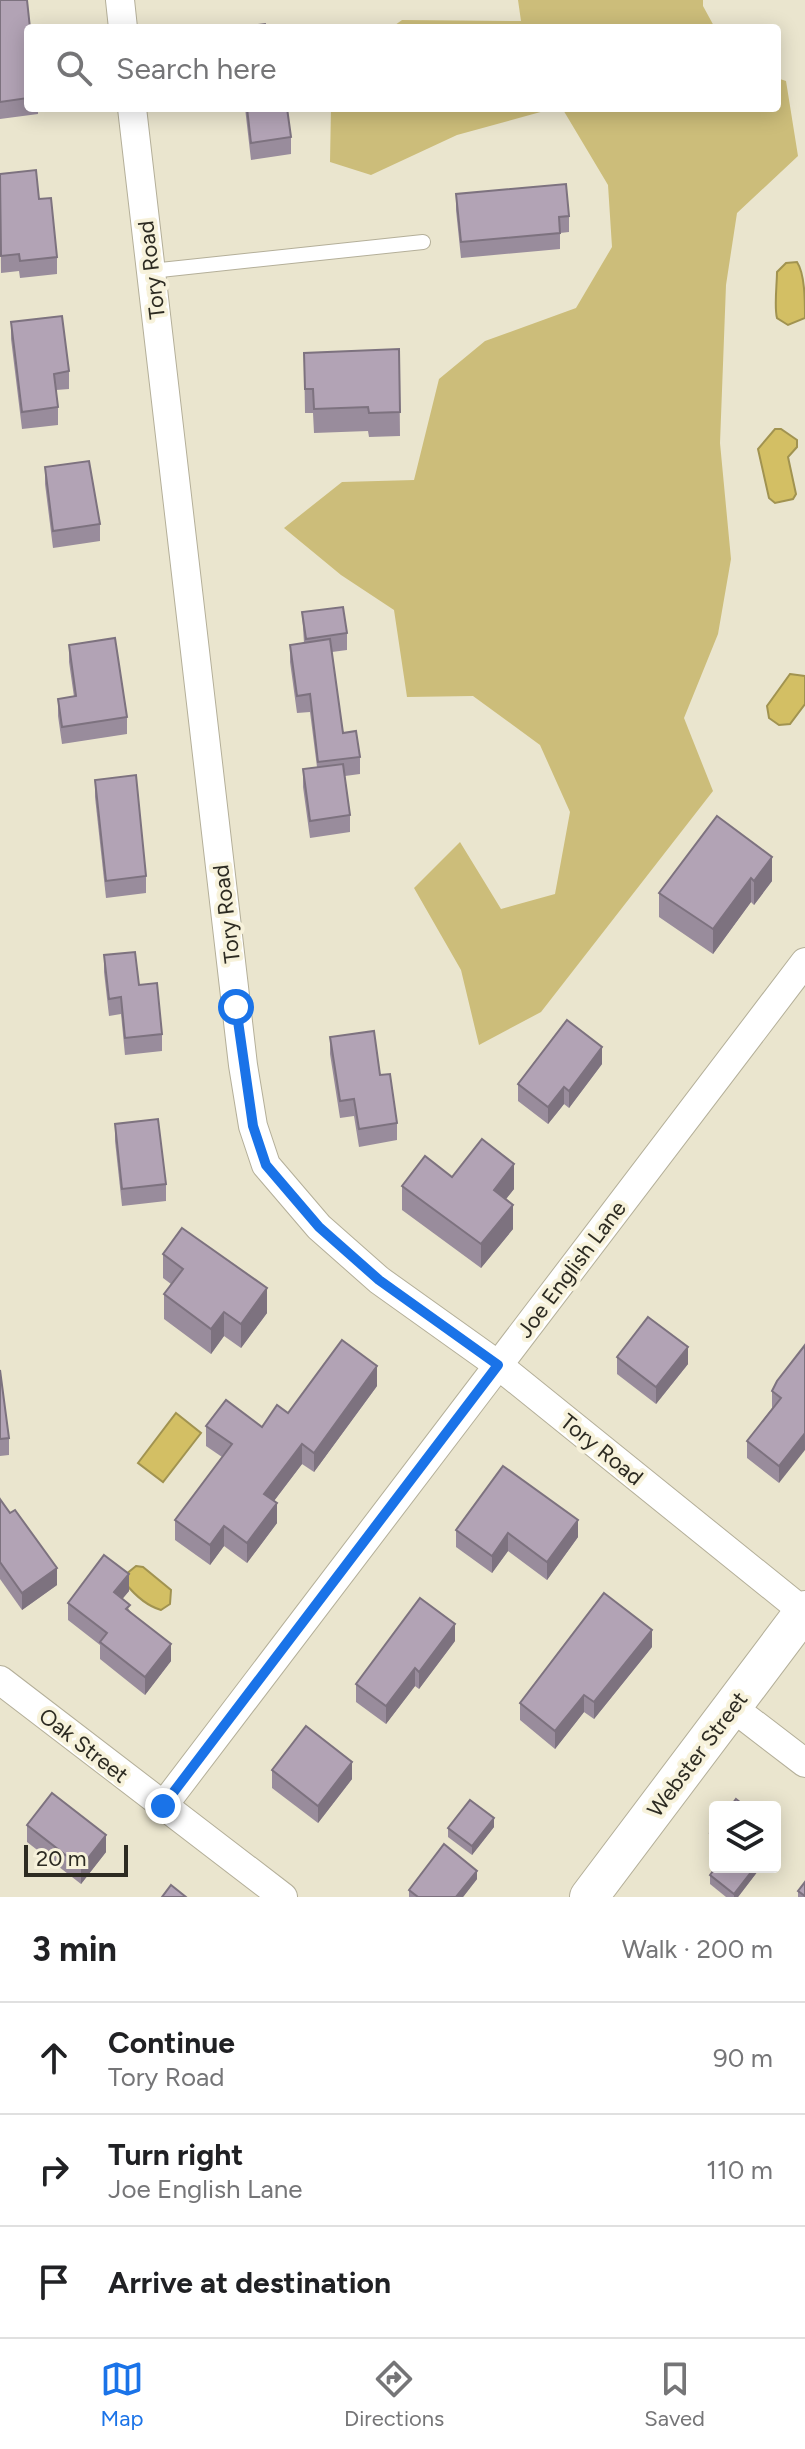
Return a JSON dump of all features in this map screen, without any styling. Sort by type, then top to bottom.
[{"type":"street","points":[[120,0],[123,24]]},
{"type":"street","name":"Tory Road","points":[[132,112],[243,1065],[253,1126],[266,1165],[319,1227],[379,1280],[498,1365],[804,1611]]},
{"type":"street","name":"Joe English Lane","points":[[163,1806],[805,962]]},
{"type":"street","name":"Webster Street","points":[[589,1897],[804,1611]]},
{"type":"street","name":"Oak Street","points":[[0,1680],[283,1897]]},
{"type":"street","points":[[732,1707],[805,1763]]},
{"type":"lane","points":[[151,271],[423,242]]},
{"type":"shaded area","points":[[518,0],[703,0],[713,24],[396,24],[402,20],[521,21]]},
{"type":"shaded area","points":[[781,79],[786,81],[798,156],[737,213],[726,285],[720,443],[731,559],[718,634],[684,718],[713,791],[541,1012],[479,1045],[461,970],[414,888],[460,842],[501,909],[555,894],[570,812],[540,745],[473,696],[407,697],[394,610],[341,575],[284,528],[342,482],[414,480],[439,379],[485,341],[576,308],[612,247],[608,185],[564,112],[781,112]]},
{"type":"shaded area","points":[[331,112],[540,112],[457,135],[371,175],[330,162]]},
{"type":"shaded area","points":[[797,262],[803,281],[805,318],[788,325],[777,318],[777,272],[786,263]]},
{"type":"shaded area","points":[[775,429],[781,429],[797,440],[797,447],[788,457],[796,494],[793,499],[775,503],[769,498],[758,449]]},
{"type":"shaded area","points":[[790,674],[805,676],[805,704],[790,724],[779,725],[769,718],[767,706]]},
{"type":"shaded area","points":[[176,1413],[201,1433],[163,1482],[138,1463]]},
{"type":"shaded area","points":[[136,1566],[143,1567],[171,1590],[170,1604],[161,1610],[156,1608],[141,1599],[125,1583],[125,1575]]},
{"type":"building","points":[[0,0],[27,0],[30,24],[24,24],[24,99],[0,102]]},
{"type":"building","points":[[247,112],[288,112],[291,137],[251,143]]},
{"type":"building","points":[[36,170],[39,199],[51,198],[57,257],[20,261],[19,254],[1,256],[0,174]]},
{"type":"building","points":[[566,184],[569,216],[559,217],[560,233],[461,242],[456,194]]},
{"type":"building","points":[[62,316],[69,371],[54,374],[58,407],[22,412],[11,322]]},
{"type":"building","points":[[399,349],[400,412],[369,413],[368,407],[314,409],[313,389],[305,389],[304,353]]},
{"type":"building","points":[[89,461],[100,524],[53,531],[45,467]]},
{"type":"building","points":[[343,607],[347,633],[306,639],[302,612]]},
{"type":"building","points":[[115,638],[127,717],[62,727],[58,699],[76,696],[69,645]]},
{"type":"building","points":[[330,639],[343,733],[356,731],[360,757],[318,762],[310,694],[297,696],[290,645]]},
{"type":"building","points":[[343,764],[350,815],[310,821],[303,769]]},
{"type":"building","points":[[136,775],[146,876],[106,881],[95,780]]},
{"type":"building","points":[[717,816],[772,857],[754,881],[751,878],[713,929],[659,893]]},
{"type":"building","points":[[135,952],[139,985],[157,983],[162,1034],[125,1038],[121,997],[109,999],[104,955]]},
{"type":"building","points":[[567,1020],[602,1047],[569,1091],[564,1087],[548,1107],[518,1084]]},
{"type":"building","points":[[374,1031],[380,1075],[390,1074],[397,1123],[359,1129],[354,1099],[340,1101],[330,1037]]},
{"type":"building","points":[[158,1119],[166,1184],[122,1189],[115,1124]]},
{"type":"building","points":[[482,1139],[514,1164],[494,1190],[513,1205],[481,1244],[402,1186],[425,1156],[452,1177]]},
{"type":"building","points":[[182,1228],[267,1288],[241,1324],[224,1312],[211,1329],[164,1294],[183,1269],[163,1254]]},
{"type":"building","points":[[648,1317],[688,1347],[656,1387],[617,1357]]},
{"type":"building","points":[[342,1340],[377,1366],[314,1453],[302,1444],[264,1494],[277,1503],[247,1543],[224,1526],[210,1545],[175,1520],[232,1444],[206,1426],[226,1400],[262,1427],[277,1405],[288,1413]]},
{"type":"building","points":[[805,1345],[805,1433],[779,1466],[747,1441],[781,1398],[772,1391]]},
{"type":"building","points":[[0,1370],[9,1438],[0,1439]]},
{"type":"building","points":[[503,1466],[578,1520],[547,1562],[508,1533],[492,1556],[456,1530]]},
{"type":"building","points":[[0,1499],[10,1513],[15,1510],[57,1568],[22,1593],[0,1562]]},
{"type":"building","points":[[104,1555],[129,1574],[114,1592],[130,1605],[126,1609],[171,1644],[145,1677],[100,1642],[107,1633],[68,1603]]},
{"type":"building","points":[[604,1593],[652,1630],[594,1702],[584,1695],[555,1731],[520,1703]]},
{"type":"building","points":[[420,1598],[455,1624],[419,1672],[415,1668],[386,1706],[356,1684]]},
{"type":"building","points":[[306,1726],[352,1762],[318,1806],[272,1770]]},
{"type":"building","points":[[52,1793],[106,1835],[81,1867],[27,1825]]},
{"type":"building","points":[[470,1800],[494,1818],[472,1846],[448,1828]]},
{"type":"building","points":[[444,1844],[477,1871],[456,1897],[418,1897],[409,1890]]},
{"type":"building","points":[[712,1873],[750,1873],[734,1894],[710,1875]]},
{"type":"building","points":[[805,1882],[805,1896],[798,1891]]},
{"type":"building","points":[[171,1885],[186,1897],[162,1897]]},
{"type":"route","points":[[163,1806],[498,1365],[379,1280],[319,1227],[266,1165],[253,1126],[236,1007]]}]
